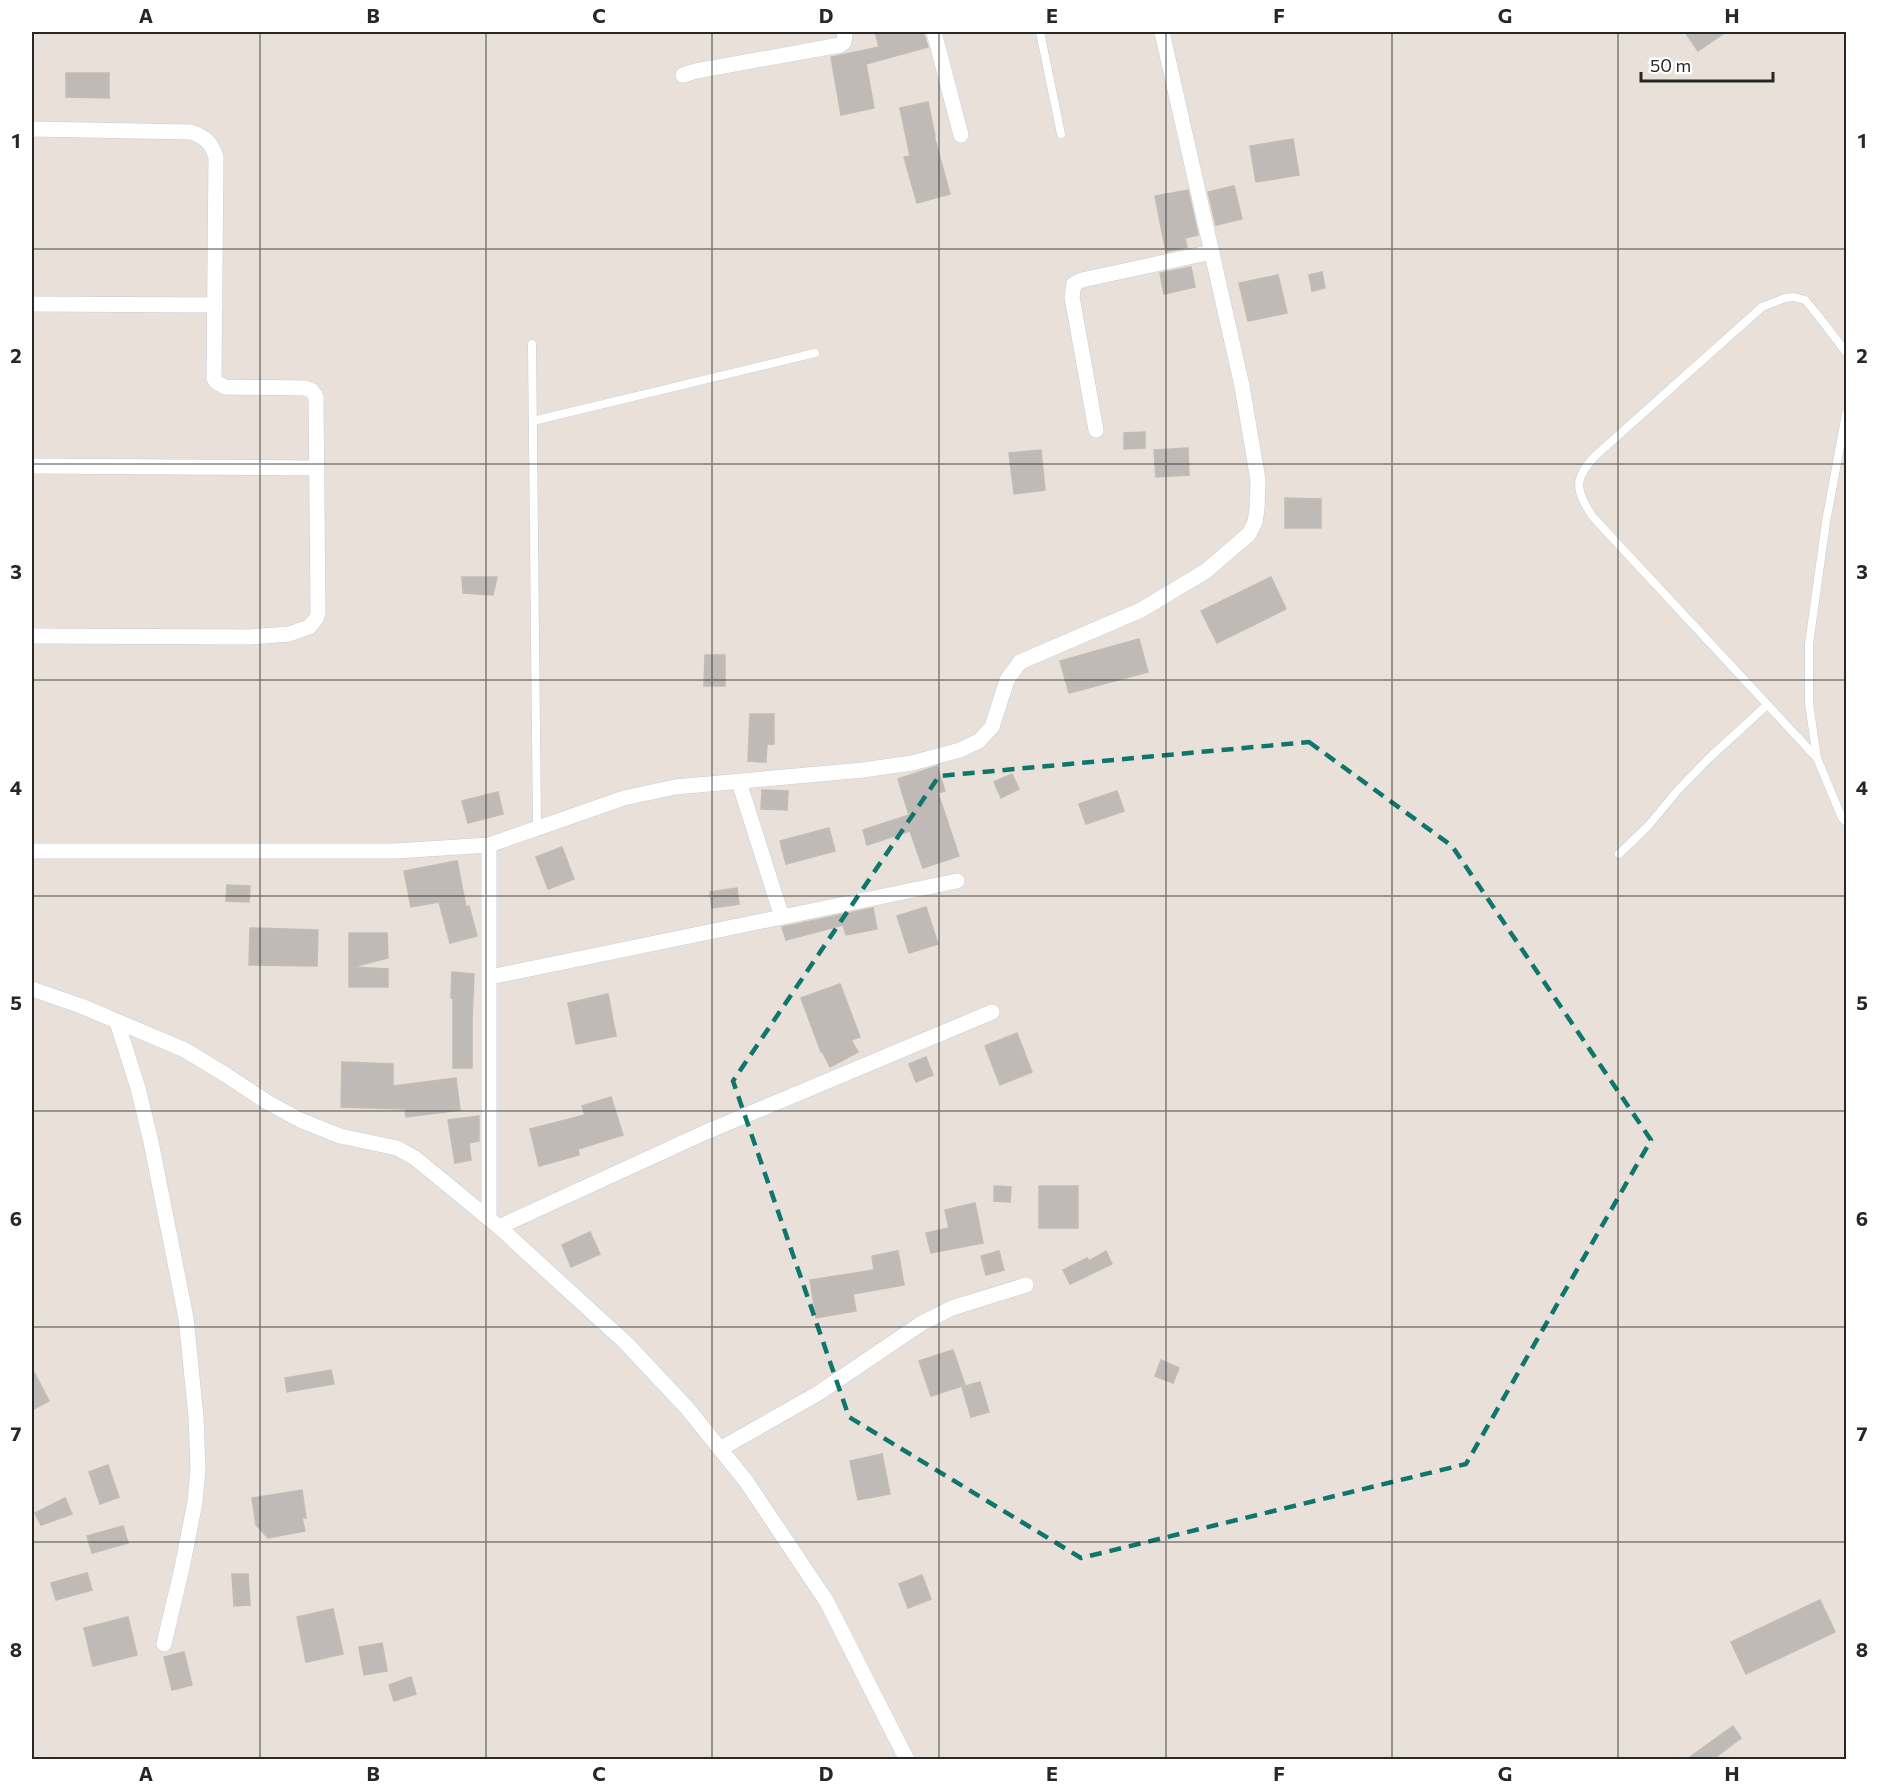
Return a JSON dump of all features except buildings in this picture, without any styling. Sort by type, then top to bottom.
[{"type":"street","points":[[683,75],[696,70],[840,45],[844,42],[845,32]]},
{"type":"street","points":[[934,32],[961,135]]},
{"type":"street","points":[[32,851],[395,851],[489,845],[624,798],[675,787],[863,770],[912,763],[960,750],[979,741],[992,728],[1007,680],[1020,662],[1141,610],[1206,571],[1249,534],[1254,522],[1258,480],[1242,386],[1162,32]]},
{"type":"street","points":[[32,129],[191,132],[204,137],[212,145],[216,157],[214,378],[216,382],[225,387],[305,388],[316,396],[318,613],[309,627],[289,634],[249,637],[32,636]]},
{"type":"street","points":[[1096,430],[1072,297],[1074,284],[1082,280],[1212,252]]},
{"type":"street","points":[[32,304],[215,305]]},
{"type":"street","points":[[32,466],[317,468]]},
{"type":"street","points":[[739,782],[782,917]]},
{"type":"street","points":[[489,845],[494,1223]]},
{"type":"street","points":[[490,977],[957,881]]},
{"type":"street","points":[[32,989],[81,1006],[185,1050],[300,1120],[340,1136],[397,1148],[415,1158],[494,1223],[626,1343],[687,1408],[746,1481],[827,1602],[907,1760]]},
{"type":"street","points":[[494,1223],[992,1012]]},
{"type":"street","points":[[117,1022],[138,1088],[151,1142],[186,1318],[196,1417],[198,1469],[195,1502],[164,1644]]},
{"type":"street","points":[[720,1449],[817,1394],[922,1323],[952,1308],[1026,1285]]},
{"type":"lane","points":[[1040,32],[1061,134]]},
{"type":"lane","points":[[1816,758],[1592,516],[1582,499],[1579,484],[1582,471],[1594,457],[1762,307],[1785,298],[1794,297],[1805,300],[1846,352]]},
{"type":"lane","points":[[532,344],[537,828]]},
{"type":"lane","points":[[533,421],[815,353]]},
{"type":"lane","points":[[1846,414],[1826,522],[1809,644],[1809,702],[1816,758],[1842,818],[1846,822]]},
{"type":"lane","points":[[1618,854],[1648,826],[1708,759],[1767,705]]},
{"type":"highlighted area","points":[[1309,742],[1452,846],[1651,1140],[1466,1464],[1081,1558],[849,1417],[733,1081],[939,776]]}]
